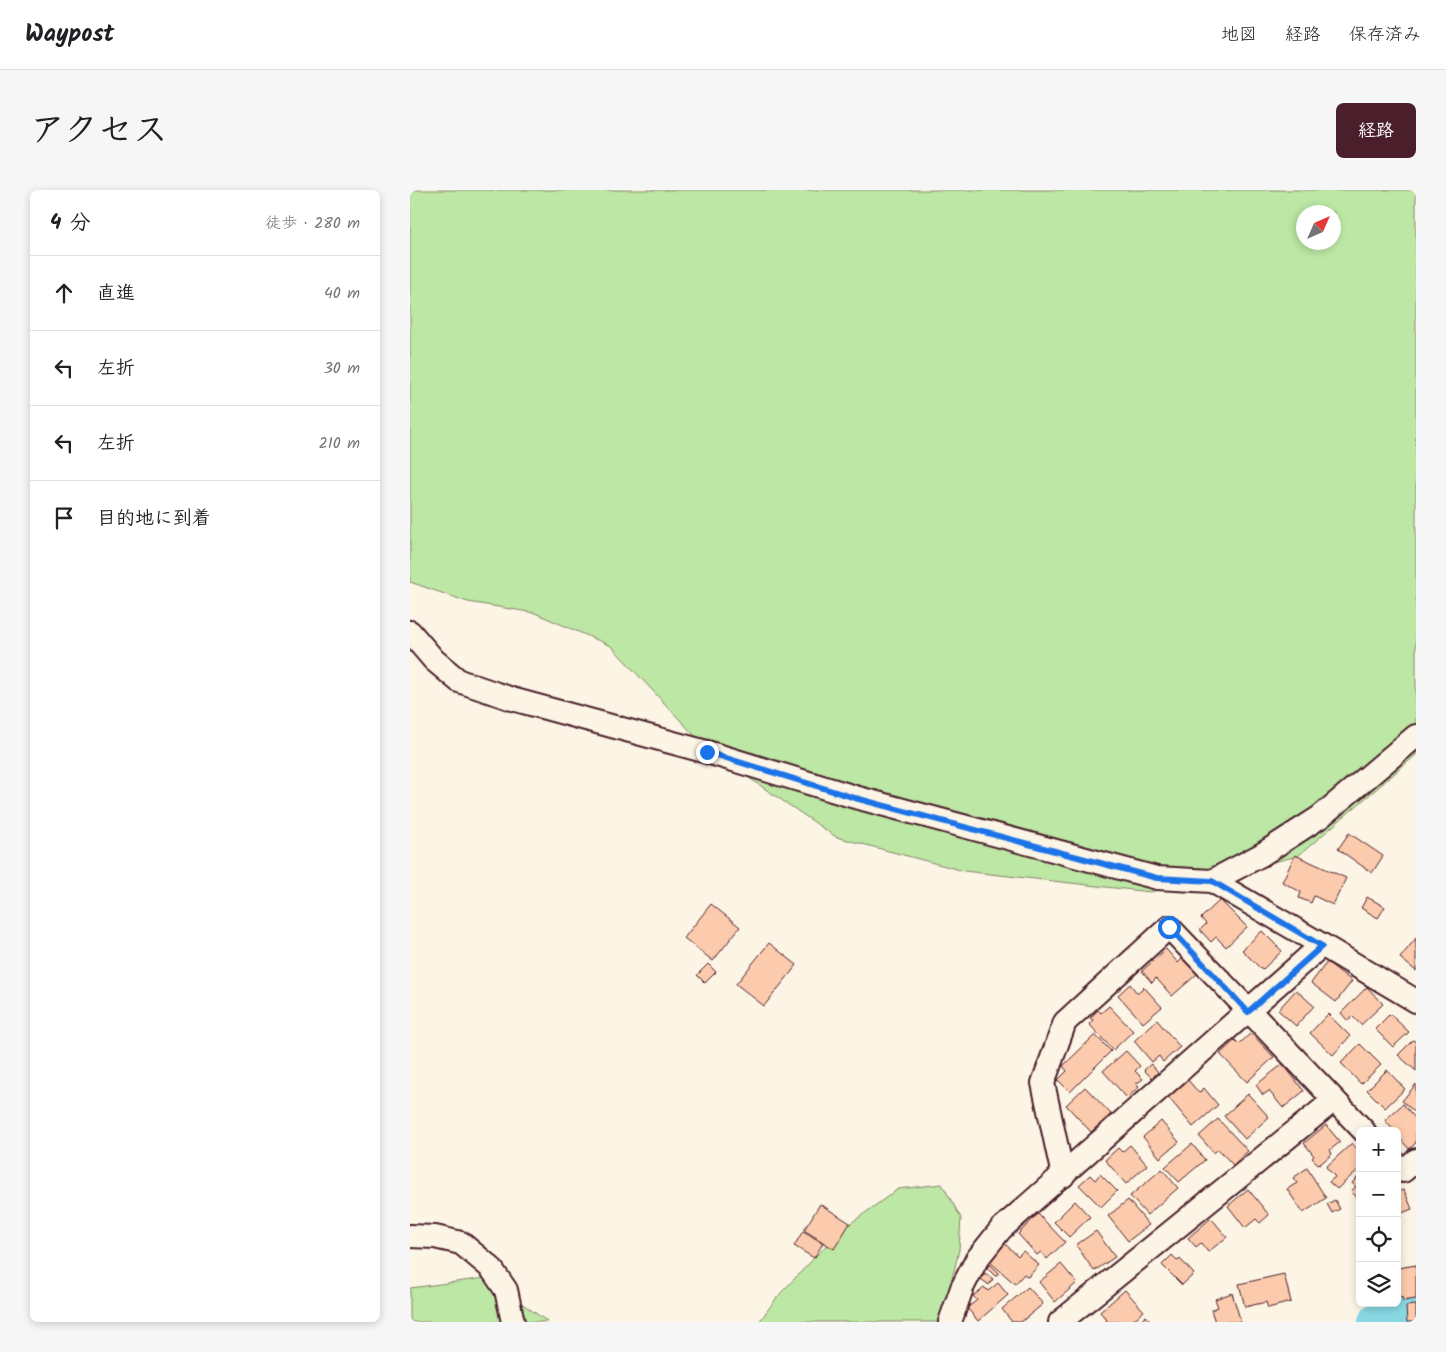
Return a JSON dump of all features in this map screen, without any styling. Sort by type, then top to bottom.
[{"type":"street","points":[[410,632],[434,660],[459,681],[512,699],[707,752],[855,798],[1157,878],[1212,881],[1416,1000]]},
{"type":"street","points":[[1212,881],[1261,855],[1320,817],[1416,736]]},
{"type":"street","points":[[1063,1176],[1043,1083],[1064,1022],[1169,927],[1248,1012],[1360,1127]]},
{"type":"street","points":[[950,1322],[962,1288],[977,1259],[1001,1229],[1322,946]]},
{"type":"street","points":[[1072,1318],[1334,1100]]},
{"type":"street","points":[[1401,1169],[1403,1171],[1416,1160]]},
{"type":"street","points":[[410,1236],[435,1237],[461,1244],[491,1268],[506,1290],[513,1322]]},
{"type":"green space","points":[[410,190],[1416,190],[1416,755],[1298,856],[1150,892],[964,871],[836,837],[708,750],[611,646],[535,613],[468,602],[410,582]]},
{"type":"green space","points":[[942,1184],[961,1218],[959,1250],[942,1322],[759,1322],[778,1296],[840,1231],[898,1189]]},
{"type":"green space","points":[[486,1278],[548,1322],[410,1322],[410,1288]]},
{"type":"building","points":[[1349,833],[1383,856],[1372,873],[1338,849]]},
{"type":"building","points":[[1295,855],[1346,878],[1333,905],[1314,896],[1311,903],[1299,898],[1301,892],[1282,882]]},
{"type":"building","points":[[1367,897],[1385,907],[1378,918],[1361,908]]},
{"type":"building","points":[[1220,900],[1247,927],[1226,947],[1216,937],[1211,942],[1200,930],[1206,924],[1201,918]]},
{"type":"building","points":[[711,904],[740,927],[713,961],[684,938]]},
{"type":"building","points":[[1262,931],[1282,951],[1262,970],[1242,950]]},
{"type":"building","points":[[1416,938],[1416,971],[1400,958]]},
{"type":"building","points":[[769,943],[797,965],[764,1006],[736,984]]},
{"type":"building","points":[[1166,949],[1178,963],[1183,958],[1197,974],[1172,996],[1156,978],[1152,983],[1142,971]]},
{"type":"building","points":[[1327,962],[1352,981],[1336,1002],[1311,983]]},
{"type":"building","points":[[708,964],[716,972],[705,983],[697,975]]},
{"type":"building","points":[[1130,984],[1137,993],[1144,987],[1162,1007],[1143,1023],[1118,995]]},
{"type":"building","points":[[1367,987],[1383,1004],[1361,1025],[1352,1016],[1348,1021],[1341,1013]]},
{"type":"building","points":[[1296,990],[1314,1006],[1296,1026],[1278,1010]]},
{"type":"building","points":[[1109,1006],[1133,1031],[1113,1050],[1089,1024],[1093,1020],[1090,1018],[1098,1010],[1101,1013]]},
{"type":"building","points":[[1328,1014],[1350,1036],[1333,1055],[1310,1033]]},
{"type":"building","points":[[1390,1014],[1409,1032],[1393,1047],[1375,1029]]},
{"type":"building","points":[[1157,1020],[1180,1047],[1163,1062],[1159,1056],[1152,1062],[1134,1041]]},
{"type":"building","points":[[1251,1033],[1274,1057],[1247,1082],[1220,1054],[1235,1040],[1239,1044]]},
{"type":"building","points":[[1095,1035],[1111,1051],[1070,1092],[1058,1080],[1067,1071],[1063,1066]]},
{"type":"building","points":[[1413,1040],[1416,1042],[1416,1071],[1398,1055]]},
{"type":"building","points":[[1360,1044],[1381,1065],[1361,1084],[1341,1063]]},
{"type":"building","points":[[1126,1051],[1140,1066],[1135,1071],[1143,1079],[1136,1084],[1139,1087],[1127,1098],[1103,1071]]},
{"type":"building","points":[[1151,1064],[1158,1072],[1152,1078],[1144,1070]]},
{"type":"building","points":[[1283,1064],[1304,1091],[1283,1108],[1269,1091],[1263,1095],[1256,1085]]},
{"type":"building","points":[[1387,1070],[1405,1089],[1385,1108],[1367,1090]]},
{"type":"building","points":[[1188,1080],[1199,1093],[1204,1088],[1218,1105],[1193,1127],[1168,1097]]},
{"type":"building","points":[[1416,1084],[1416,1113],[1402,1101]]},
{"type":"building","points":[[1085,1087],[1111,1114],[1091,1132],[1066,1105]]},
{"type":"building","points":[[1248,1094],[1269,1117],[1245,1139],[1224,1116]]},
{"type":"building","points":[[1403,1104],[1416,1119],[1416,1143],[1409,1149],[1401,1140],[1401,1127],[1391,1127],[1385,1120]]},
{"type":"building","points":[[1218,1119],[1248,1151],[1233,1165],[1218,1149],[1214,1153],[1199,1136]]},
{"type":"building","points":[[1161,1121],[1179,1142],[1160,1158],[1143,1137]]},
{"type":"building","points":[[1326,1125],[1340,1142],[1330,1150],[1332,1154],[1319,1165],[1312,1158],[1314,1156],[1304,1143]]},
{"type":"building","points":[[1352,1143],[1356,1148],[1356,1172],[1337,1189],[1329,1182],[1335,1177],[1326,1167]]},
{"type":"building","points":[[1192,1144],[1205,1160],[1179,1182],[1165,1167]]},
{"type":"building","points":[[1130,1145],[1147,1165],[1126,1184],[1105,1160],[1118,1148],[1122,1152]]},
{"type":"building","points":[[1307,1168],[1326,1198],[1303,1213],[1287,1189],[1297,1183],[1293,1178]]},
{"type":"building","points":[[1162,1169],[1178,1188],[1147,1215],[1130,1196]]},
{"type":"building","points":[[1100,1174],[1117,1191],[1101,1207],[1079,1185],[1090,1175],[1095,1180]]},
{"type":"building","points":[[1356,1179],[1356,1187],[1352,1183]]},
{"type":"building","points":[[1356,1187],[1356,1197],[1351,1191]]},
{"type":"building","points":[[1248,1189],[1269,1215],[1260,1223],[1256,1219],[1245,1228],[1228,1206]]},
{"type":"building","points":[[1404,1190],[1412,1209],[1401,1213],[1401,1191]]},
{"type":"building","points":[[1128,1200],[1149,1225],[1128,1241],[1108,1216]]},
{"type":"building","points":[[1335,1200],[1340,1209],[1332,1213],[1327,1204]]},
{"type":"building","points":[[1075,1201],[1090,1217],[1069,1237],[1054,1222]]},
{"type":"building","points":[[820,1204],[850,1223],[834,1249],[804,1230]]},
{"type":"building","points":[[1038,1214],[1065,1242],[1047,1259],[1041,1252],[1037,1255],[1018,1234]]},
{"type":"building","points":[[1211,1218],[1227,1237],[1208,1252],[1201,1243],[1196,1247],[1188,1238]]},
{"type":"building","points":[[803,1231],[823,1243],[814,1258],[794,1246]]},
{"type":"building","points":[[1096,1231],[1115,1257],[1094,1271],[1076,1245]]},
{"type":"building","points":[[1005,1244],[1018,1256],[1023,1251],[1039,1265],[1028,1277],[1024,1274],[1015,1284],[989,1261]]},
{"type":"building","points":[[1172,1255],[1178,1261],[1180,1259],[1194,1274],[1182,1285],[1162,1265]]},
{"type":"building","points":[[990,1264],[999,1273],[995,1276],[987,1268]]},
{"type":"building","points":[[1061,1264],[1077,1283],[1055,1302],[1039,1282]]},
{"type":"building","points":[[1416,1265],[1416,1299],[1403,1301],[1401,1297],[1401,1268]]},
{"type":"building","points":[[985,1273],[993,1279],[989,1285],[981,1279]]},
{"type":"building","points":[[1284,1274],[1291,1302],[1268,1308],[1266,1302],[1245,1307],[1239,1284]]},
{"type":"building","points":[[998,1283],[1008,1295],[978,1321],[967,1308],[977,1300],[973,1296],[984,1287],[988,1291]]},
{"type":"building","points":[[1028,1287],[1043,1304],[1021,1322],[1012,1322],[1002,1309]]},
{"type":"building","points":[[1125,1290],[1144,1311],[1131,1322],[1105,1322],[1107,1320],[1100,1312]]},
{"type":"building","points":[[1232,1293],[1241,1322],[1215,1322],[1211,1310],[1218,1307],[1215,1299]]},
{"type":"building","points":[[1416,1305],[1416,1322],[1407,1322],[1406,1306]]},
{"type":"building","points":[[1146,1316],[1152,1322],[1139,1322]]},
{"type":"waterway","points":[[1377,1322],[1416,1310]]},
{"type":"route","points":[[707,752],[855,798],[1157,878],[1212,881],[1322,946],[1248,1012],[1169,927]]}]
